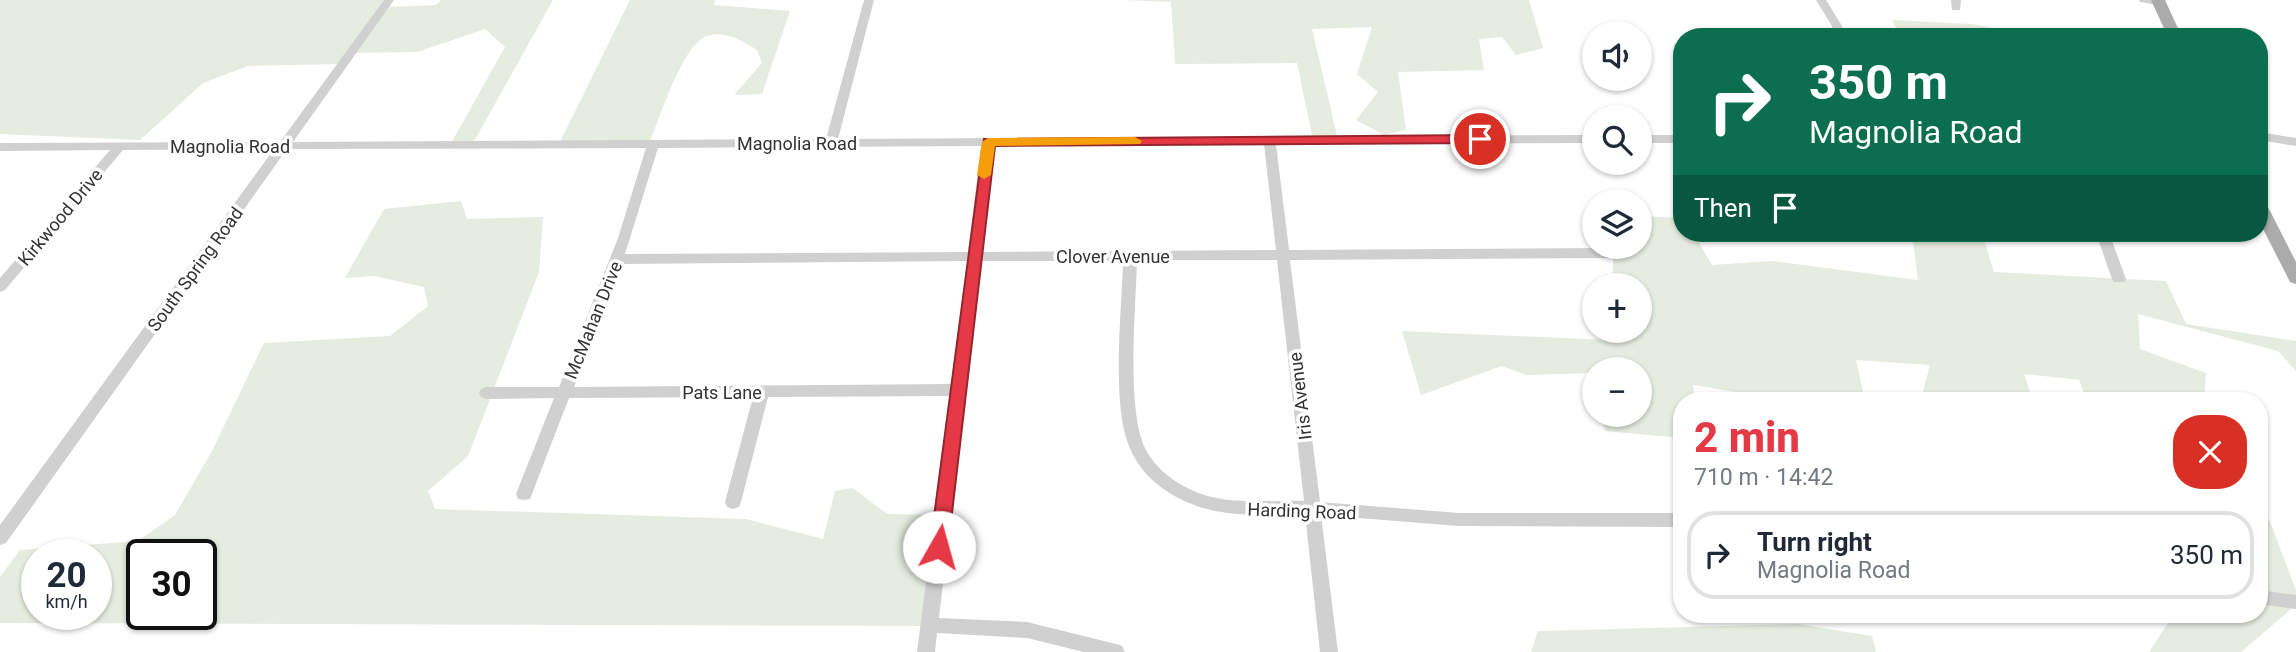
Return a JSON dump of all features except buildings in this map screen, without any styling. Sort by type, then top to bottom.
[{"type":"main road","points":[[2153,1],[2170,28]]},
{"type":"main road","points":[[2268,223],[2296,278]]},
{"type":"street","name":"South Spring Road","points":[[0,538],[389,0]]},
{"type":"street","points":[[831,143],[869,0]]},
{"type":"street","points":[[1821,0],[1837,28]]},
{"type":"street","points":[[2268,137],[2296,142]]},
{"type":"street","name":"Magnolia Road","points":[[0,147],[1582,139]]},
{"type":"street","points":[[1652,139],[1673,139]]},
{"type":"street","name":"Iris Avenue","points":[[1270,141],[1329,652]]},
{"type":"street","points":[[926,652],[988,142]]},
{"type":"street","name":"McMahan Drive","points":[[524,494],[618,259],[653,144]]},
{"type":"street","name":"Kirkwood Drive","points":[[0,287],[120,146]]},
{"type":"street","points":[[2105,242],[2119,279]]},
{"type":"street","name":"Clover Avenue","points":[[618,259],[1582,253]]},
{"type":"street","name":"Harding Road","points":[[1130,256],[1131,426],[1136,447],[1150,467],[1178,491],[1221,506],[1251,510],[1313,509],[1479,520],[1673,520]]},
{"type":"street","name":"Pats Lane","points":[[486,393],[958,390]]},
{"type":"street","points":[[733,502],[762,391]]},
{"type":"street","points":[[2268,598],[2296,603]]},
{"type":"street","points":[[929,625],[1027,630],[1116,652]]},
{"type":"shaded area","points":[[0,0],[390,0],[386,7],[436,5],[441,0],[553,0],[472,145],[450,145],[505,47],[485,29],[417,52],[350,53],[343,64],[248,66],[203,83],[140,140],[0,134]]},
{"type":"shaded area","points":[[630,0],[715,0],[714,5],[790,11],[762,94],[734,95],[762,63],[757,50],[727,35],[707,36],[689,52],[665,101],[649,144],[559,144]]},
{"type":"shaded area","points":[[1121,0],[1529,0],[1543,48],[1516,55],[1502,37],[1479,39],[1484,70],[1398,72],[1406,130],[1384,135],[1356,120],[1378,92],[1357,74],[1372,27],[1312,29],[1338,140],[1313,140],[1297,63],[1175,64],[1171,2]]},
{"type":"shaded area","points":[[1892,20],[1972,24],[1993,28],[1896,28]]},
{"type":"shaded area","points":[[461,201],[467,219],[543,217],[539,272],[468,456],[428,491],[435,509],[746,519],[823,539],[835,491],[853,488],[887,514],[946,515],[932,626],[217,624],[217,539],[141,539],[175,515],[212,451],[264,343],[390,336],[428,306],[424,287],[375,276],[345,278],[384,209]]},
{"type":"shaded area","points":[[1652,217],[1673,218],[1673,242],[1698,242],[1712,265],[1772,261],[1918,280],[1913,242],[1985,242],[1994,272],[2166,281],[2186,324],[2296,341],[2296,371],[2278,351],[2138,314],[2140,349],[2206,373],[2205,392],[2084,392],[2079,380],[2024,374],[2030,392],[1923,392],[1930,365],[1856,360],[1863,392],[1735,392],[1693,385],[1694,392],[1673,392],[1673,437],[1605,431],[1604,427],[1652,427],[1652,357],[1582,357],[1582,373],[1526,375],[1502,366],[1421,395],[1402,331],[1582,339],[1582,343],[1652,343],[1652,273],[1613,273],[1613,259],[1652,259]]},
{"type":"shaded area","points":[[2268,517],[2296,590],[2296,605],[2241,652],[2149,652],[2168,623],[2268,623]]},
{"type":"shaded area","points":[[126,542],[126,623],[112,623],[112,543]]},
{"type":"shaded area","points":[[20,550],[21,623],[0,623],[0,577]]},
{"type":"shaded area","points":[[1798,624],[1872,636],[1876,652],[1531,652],[1538,631]]},
{"type":"slow traffic","points":[[984,175],[988,142],[1135,141]]},
{"type":"route","points":[[939,547],[988,142],[1480,139]]}]
